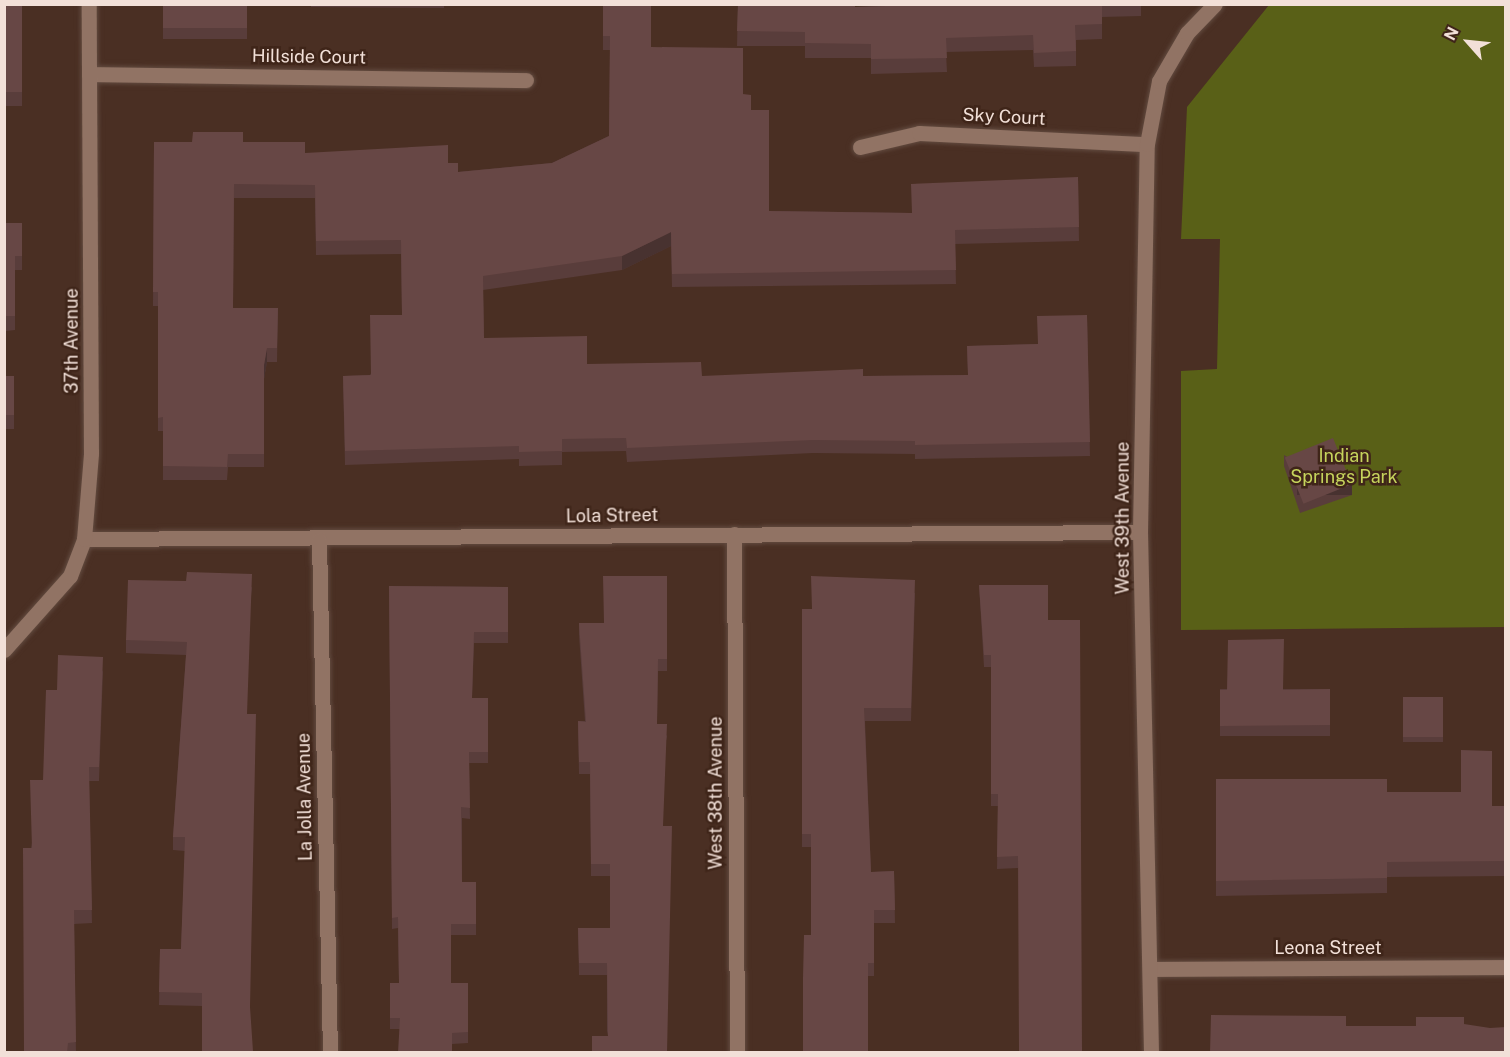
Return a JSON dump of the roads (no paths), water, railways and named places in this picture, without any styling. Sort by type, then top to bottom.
[{"type":"street","name":"37th Avenue","points":[[4,650],[70,576],[84,540],[91,453],[92,74],[89,4]]},
{"type":"street","name":"West 39th Avenue","points":[[1151,1053],[1140,532],[1147,144],[1159,81],[1187,33],[1215,4]]},
{"type":"street","name":"Hillside Court","points":[[92,74],[526,80]]},
{"type":"street","name":"Sky Court","points":[[860,147],[919,133],[1147,144]]},
{"type":"street","name":"Lola Street","points":[[84,540],[1140,532]]},
{"type":"street","name":"West 38th Avenue","points":[[734,534],[737,1053]]},
{"type":"street","name":"La Jolla Avenue","points":[[319,540],[330,1053]]},
{"type":"street","name":"Leona Street","points":[[1151,969],[1506,967]]},
{"type":"park label","name":"Indian Springs Park","points":[[1344,467]]}]
